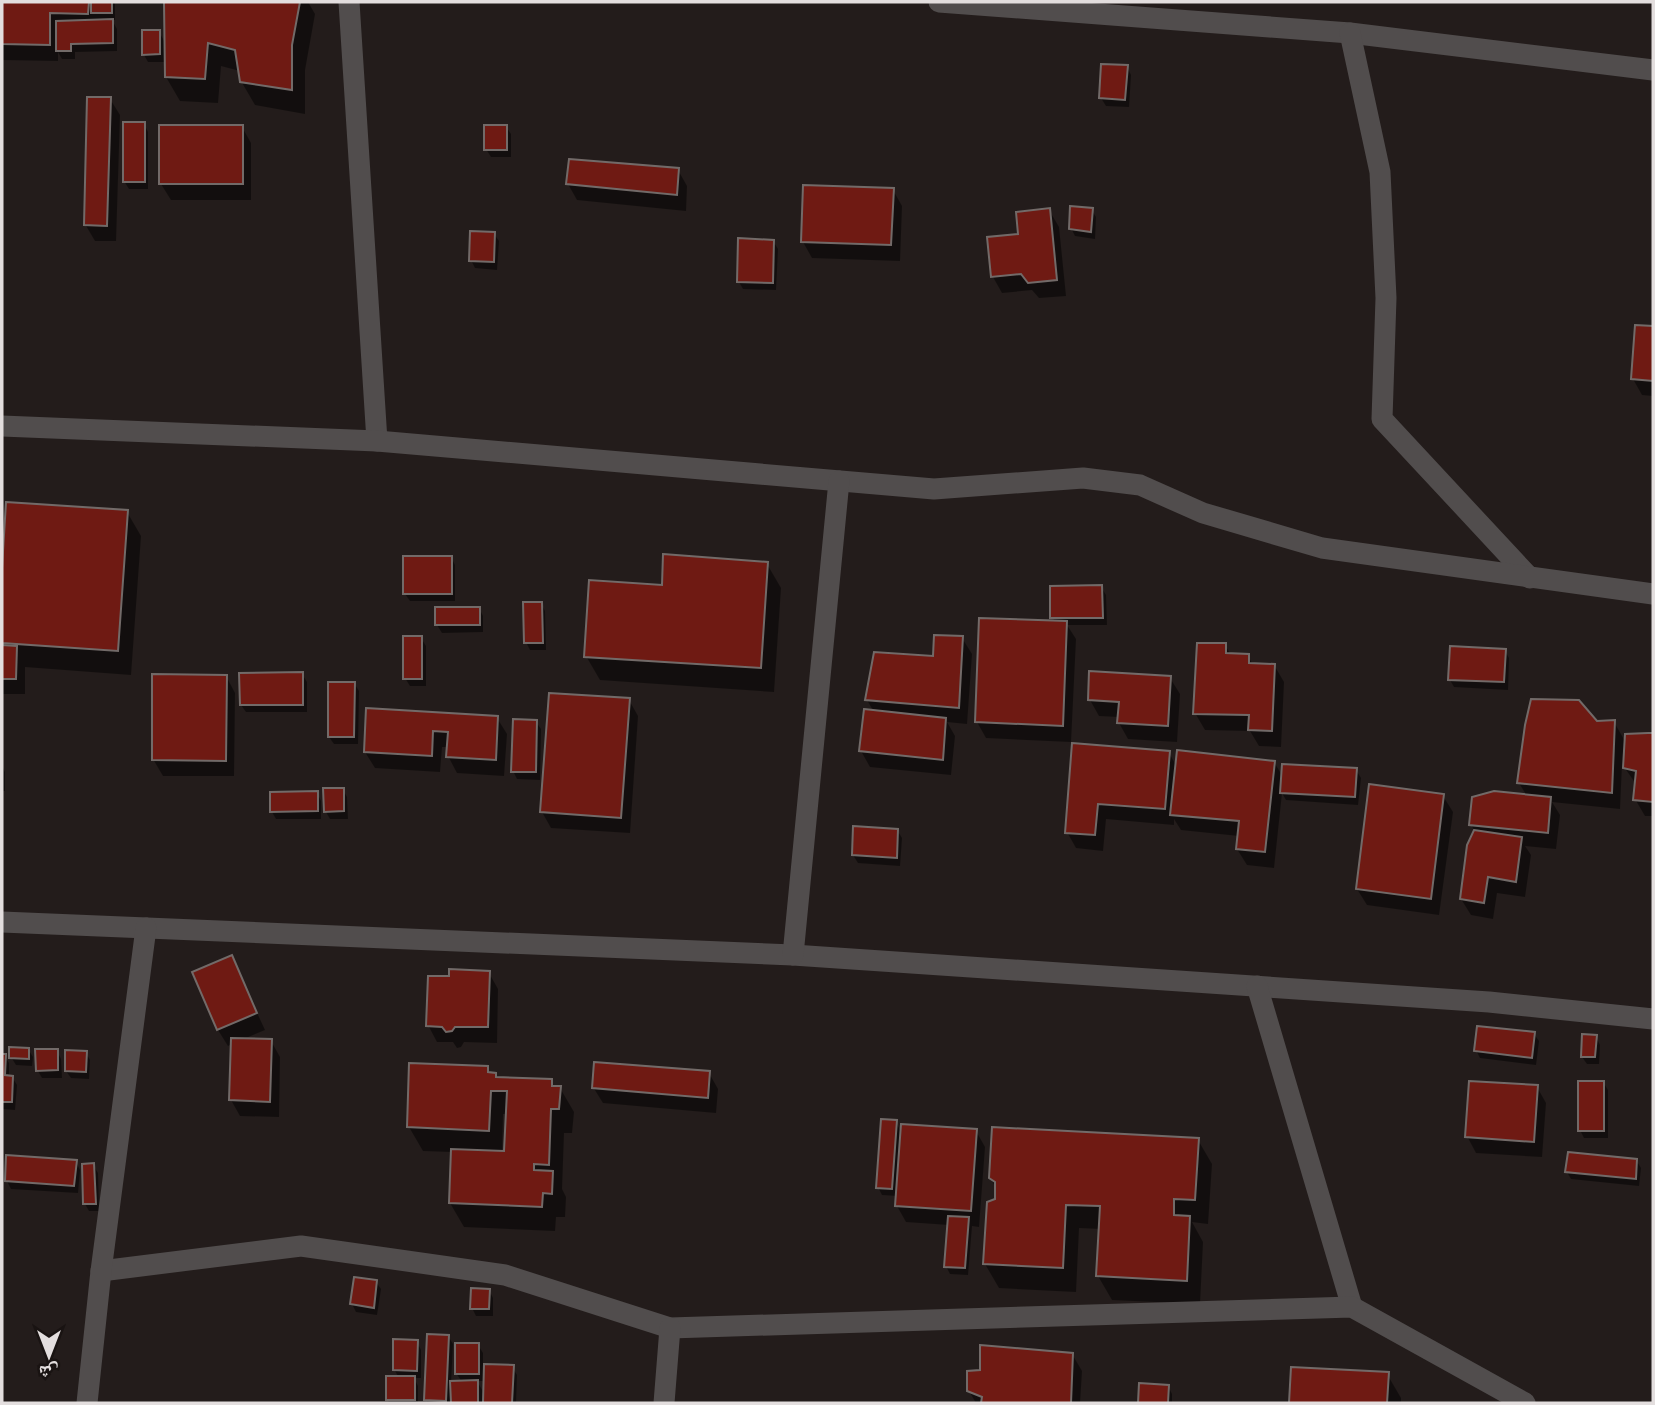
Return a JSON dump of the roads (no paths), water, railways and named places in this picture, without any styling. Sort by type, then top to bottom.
[{"type":"street","points":[[349,2],[377,441]]},
{"type":"street","points":[[939,2],[1350,33],[1653,70]]},
{"type":"street","points":[[1350,33],[1380,172],[1386,298],[1382,419],[1530,578]]},
{"type":"street","points":[[2,426],[377,441],[934,489],[1083,478],[1140,485],[1203,513],[1322,548],[1653,594]]},
{"type":"street","points":[[793,955],[839,481]]},
{"type":"street","points":[[2,922],[793,955],[1489,1002],[1653,1019]]},
{"type":"street","points":[[87,1403],[101,1270],[146,928]]},
{"type":"street","points":[[1257,986],[1352,1307]]},
{"type":"street","points":[[101,1270],[301,1245],[505,1275],[670,1328],[1352,1307],[1525,1403]]},
{"type":"street","points":[[664,1403],[670,1328]]}]
